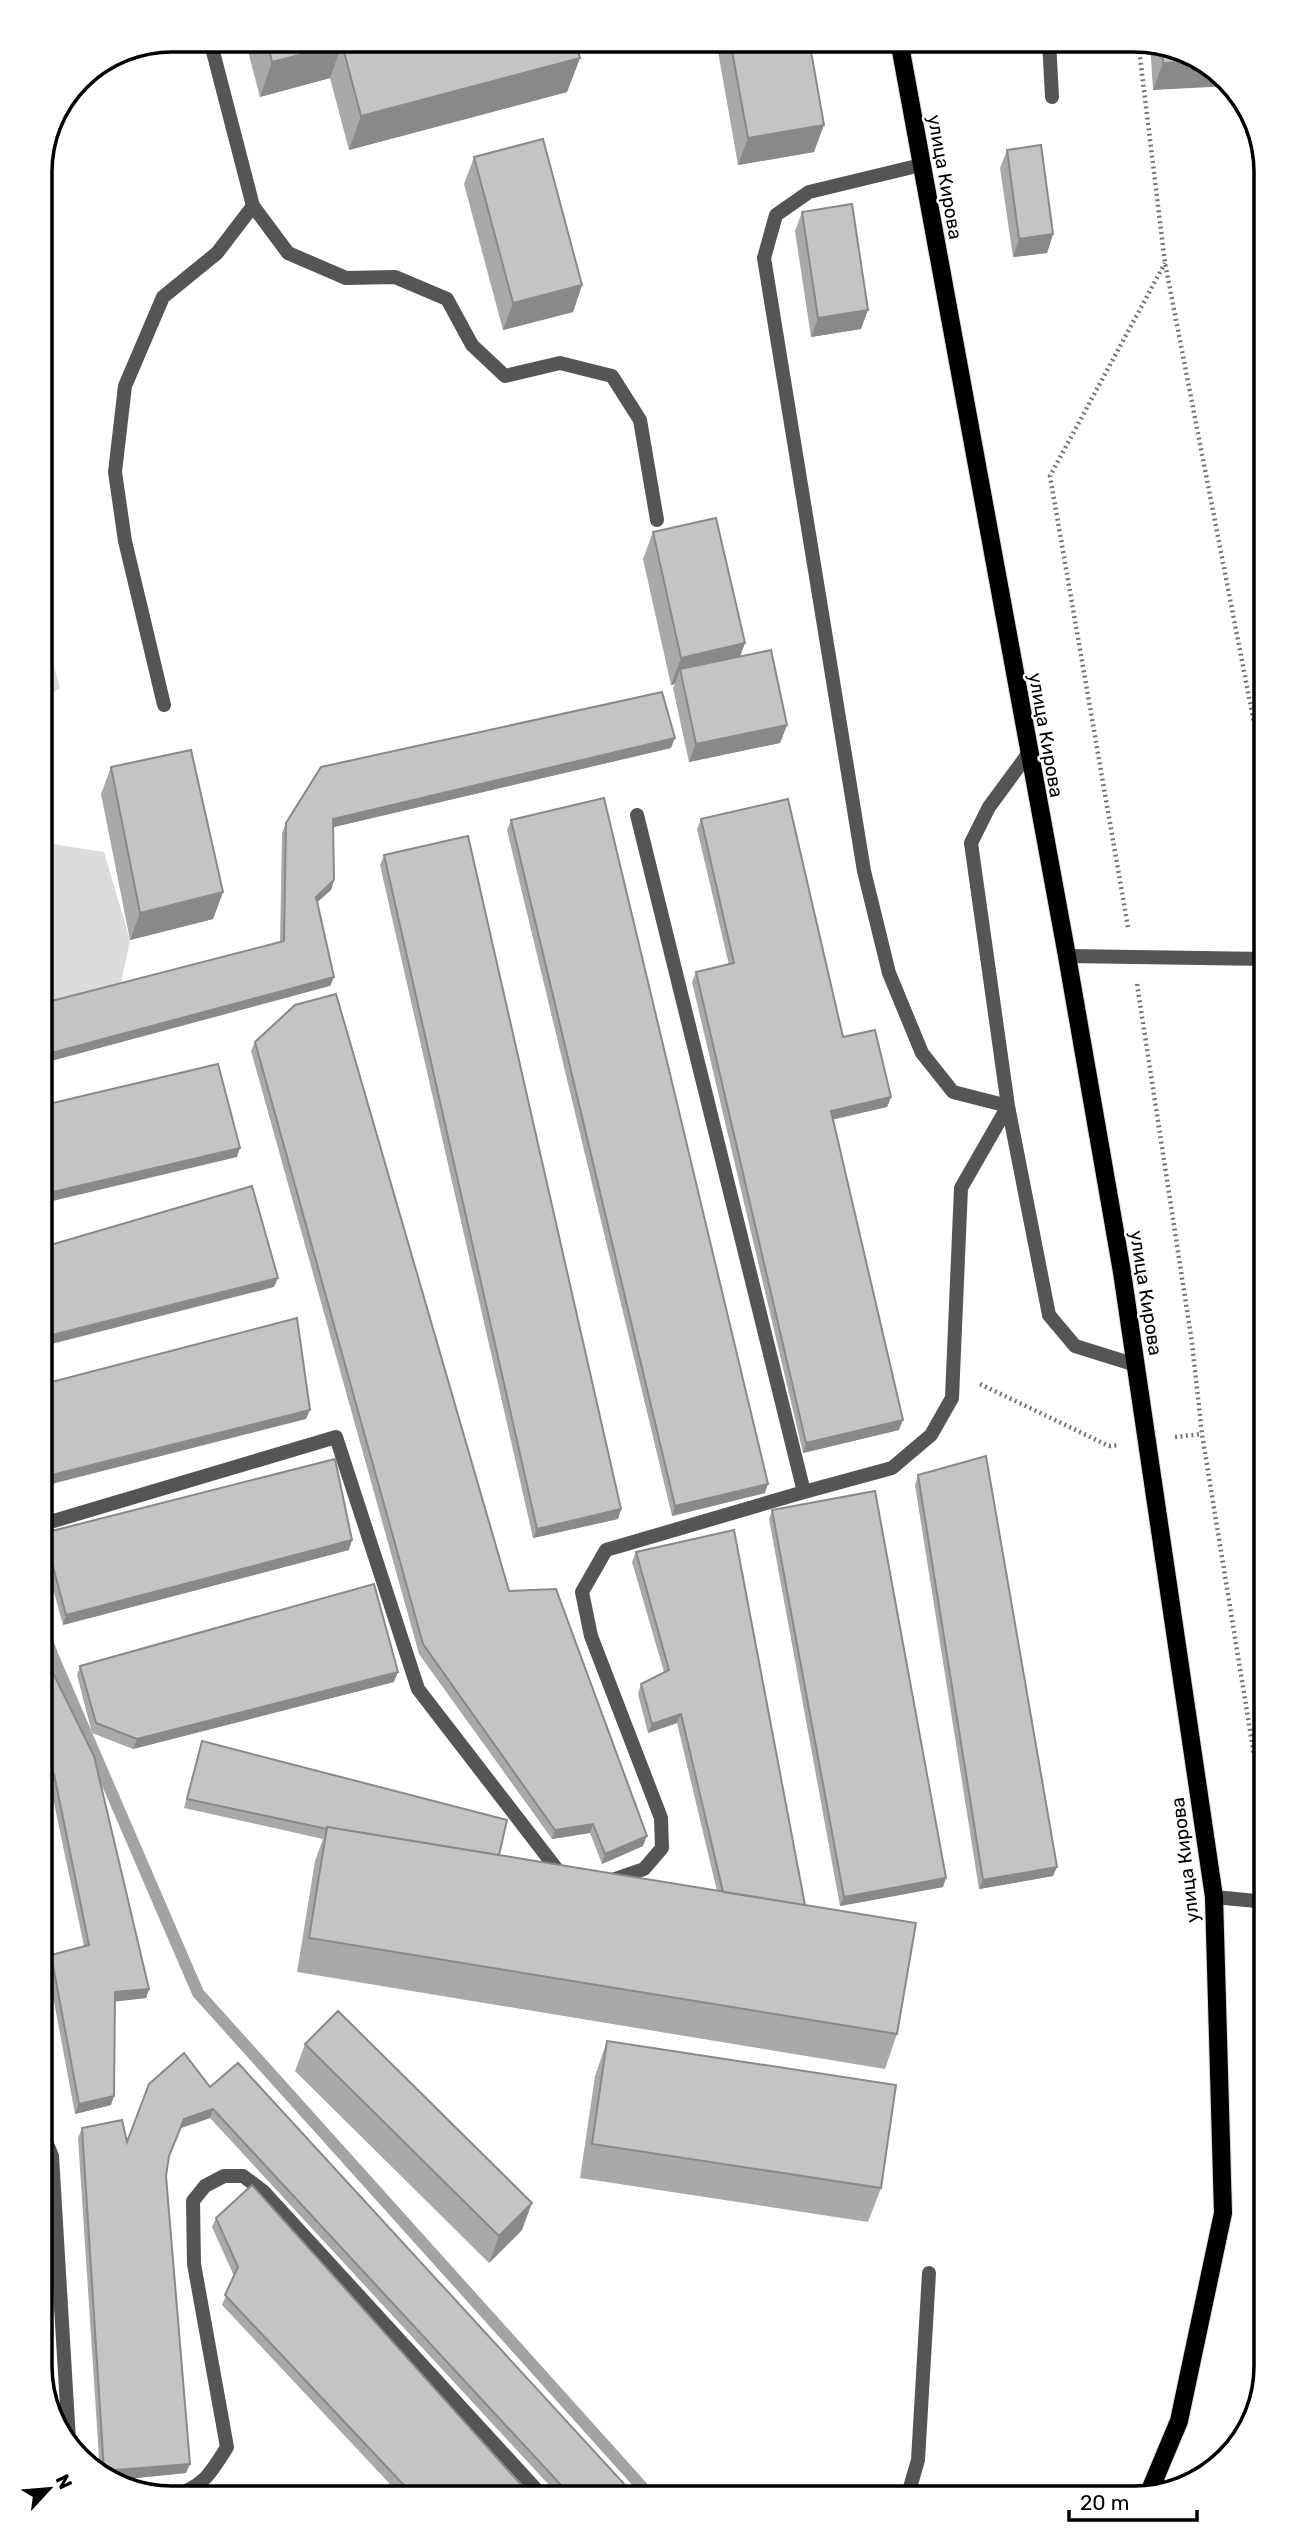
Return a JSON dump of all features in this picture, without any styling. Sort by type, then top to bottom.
[{"type":"main road","name":"улица Кирова","points":[[901,53],[1120,1258],[1214,1898],[1223,2213],[1179,2421],[1153,2484]]},
{"type":"main road","name":"улица Кирова","points":[[907,53],[909,100]]},
{"type":"street","points":[[213,52],[253,206],[288,253],[346,278],[395,277],[447,299],[472,345],[505,376],[560,363],[612,376],[640,420],[657,520]]},
{"type":"street","points":[[1050,53],[1052,97]]},
{"type":"street","points":[[921,165],[808,192],[776,215],[764,258],[864,871],[889,973],[922,1054],[953,1092],[1008,1106]]},
{"type":"street","points":[[164,705],[125,541],[115,472],[125,386],[163,297],[217,253],[253,206]]},
{"type":"street","points":[[1028,754],[989,807],[971,843],[1008,1106],[1049,1315],[1075,1346],[1136,1365]]},
{"type":"street","points":[[637,815],[804,1492]]},
{"type":"street","points":[[1067,956],[1254,959]]},
{"type":"street","points":[[52,1521],[336,1437],[418,1689],[559,1872],[610,1881],[644,1868],[662,1848],[661,1818],[591,1636],[582,1592],[606,1550],[892,1468],[931,1435],[952,1398],[961,1188],[1008,1106]]},
{"type":"street","points":[[1214,1898],[1254,1901]]},
{"type":"street","points":[[52,2158],[68,2423]]},
{"type":"street","points":[[197,2485],[209,2477],[227,2447],[194,2264],[193,2201],[205,2186],[224,2176],[243,2176],[263,2191],[532,2485]]},
{"type":"street","points":[[911,2486],[918,2460],[929,2273]]},
{"type":"path","points":[[1139,53],[1165,263],[1254,723]]},
{"type":"path","points":[[1165,263],[1050,476],[1133,957],[1192,1343],[1202,1434],[1254,1755]]},
{"type":"path","points":[[953,1371],[1109,1446],[1202,1434]]},
{"type":"shaded area","points":[[53,662],[60,688],[53,693]]},
{"type":"shaded area","points":[[53,844],[104,852],[130,940],[120,988],[53,1007]]},
{"type":"building","points":[[270,52],[310,52],[272,62]]},
{"type":"building","points":[[344,52],[578,52],[580,58],[361,116]]},
{"type":"building","points":[[732,53],[811,53],[824,125],[748,138]]},
{"type":"building","points":[[1163,56],[1180,62],[1163,63]]},
{"type":"building","points":[[543,139],[582,285],[513,303],[474,157]]},
{"type":"building","points":[[1041,145],[1053,234],[1019,239],[1007,150]]},
{"type":"building","points":[[852,204],[868,310],[818,318],[802,212]]},
{"type":"building","points":[[716,518],[745,643],[681,658],[653,532]]},
{"type":"building","points":[[771,650],[787,725],[696,744],[680,669]]},
{"type":"building","points":[[662,692],[675,738],[333,819],[334,880],[316,897],[334,977],[53,1053],[53,1001],[284,941],[286,823],[321,767]]},
{"type":"building","points":[[191,750],[223,892],[140,913],[111,767]]},
{"type":"building","points":[[604,798],[768,1484],[675,1506],[511,820]]},
{"type":"building","points":[[788,799],[843,1037],[875,1030],[891,1097],[831,1111],[903,1420],[806,1443],[696,972],[734,963],[701,819]]},
{"type":"building","points":[[468,836],[621,1509],[537,1529],[384,855]]},
{"type":"building","points":[[336,994],[509,1591],[556,1589],[647,1836],[605,1854],[593,1824],[555,1830],[423,1644],[255,1042],[295,1005]]},
{"type":"building","points":[[218,1064],[240,1148],[53,1192],[53,1103]]},
{"type":"building","points":[[252,1186],[278,1278],[52,1335],[53,1244]]},
{"type":"building","points":[[297,1318],[310,1410],[52,1475],[52,1382]]},
{"type":"building","points":[[986,1456],[1057,1867],[983,1880],[918,1475]]},
{"type":"building","points":[[335,1459],[352,1540],[66,1615],[52,1564],[52,1531]]},
{"type":"building","points":[[875,1491],[946,1878],[844,1897],[772,1510]]},
{"type":"building","points":[[734,1530],[805,1905],[723,1892],[681,1714],[652,1724],[641,1684],[669,1670],[636,1552]]},
{"type":"building","points":[[374,1584],[398,1672],[137,1739],[96,1723],[80,1666]]},
{"type":"building","points":[[52,1672],[94,1756],[149,1989],[115,1992],[114,2096],[79,2104],[52,1955],[89,1945],[54,1774]]},
{"type":"building","points":[[202,1741],[507,1820],[499,1855],[327,1829],[187,1799]]},
{"type":"building","points":[[327,1827],[916,1923],[897,2034],[309,1938]]},
{"type":"building","points":[[338,2011],[532,2203],[499,2236],[305,2044]]},
{"type":"building","points":[[607,2041],[896,2085],[881,2188],[592,2144]]},
{"type":"building","points":[[184,2053],[210,2087],[238,2063],[626,2485],[561,2485],[213,2109],[184,2119],[169,2156],[166,2176],[190,2464],[115,2470],[103,2463],[82,2128],[122,2120],[127,2142],[149,2084]]},
{"type":"building","points":[[252,2185],[522,2485],[404,2485],[225,2295],[238,2267],[216,2218]]},
{"type":"waterway","points":[[52,1655],[198,1993],[641,2485]]}]
